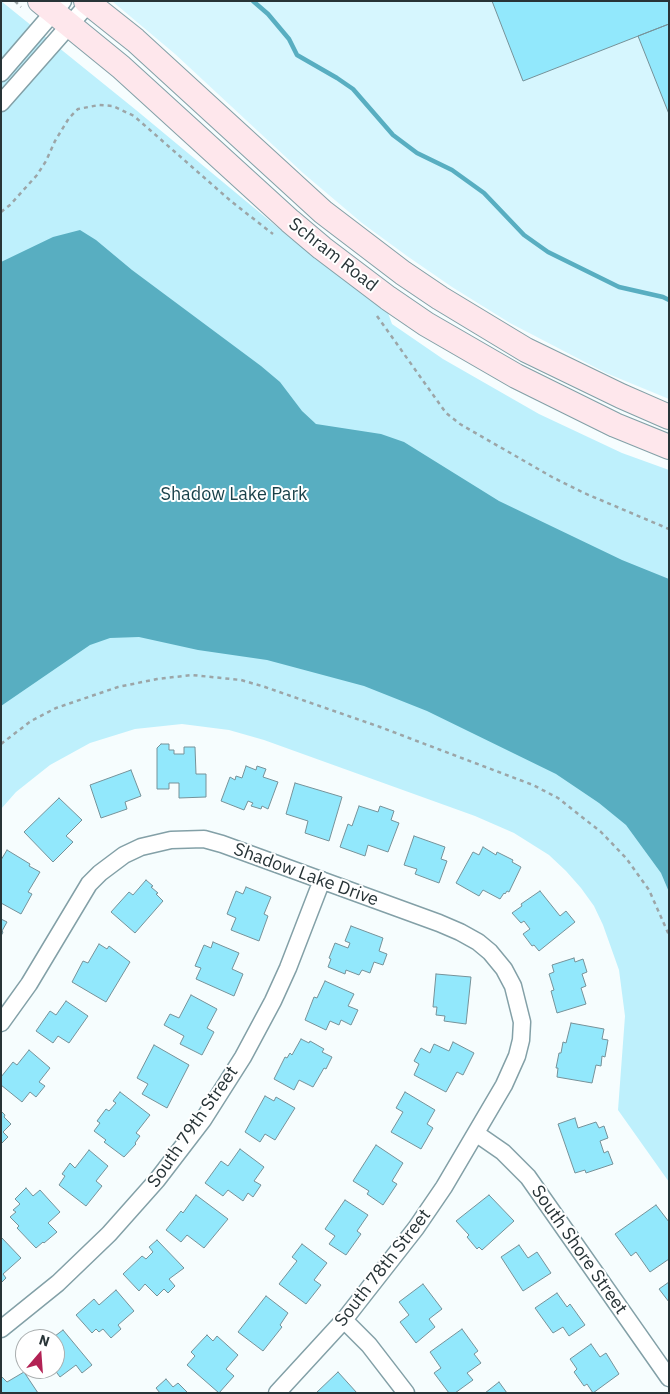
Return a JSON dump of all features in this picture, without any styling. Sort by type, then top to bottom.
[{"type":"main road","name":"Schram Road","points":[[87,2],[136,40],[323,212],[402,273],[526,350],[669,417]]},
{"type":"main road","name":"Schram Road","points":[[57,10],[290,221],[388,298],[434,328],[516,376],[615,426],[669,447]]},
{"type":"street","points":[[1,73],[57,10],[87,2]]},
{"type":"street","points":[[1,103],[57,10]]},
{"type":"street","name":"Shadow Lake Drive","points":[[1,1023],[29,984],[89,884],[124,855],[141,847],[171,840],[204,839],[322,880],[460,932],[478,942],[490,952],[504,969],[513,986],[522,1022],[521,1040],[512,1070],[477,1134]]},
{"type":"street","name":"South 79th Street","points":[[1,1329],[58,1283],[109,1234],[158,1180],[202,1120],[242,1057],[272,1001],[288,968],[322,880]]},
{"type":"street","name":"South 78th Street","points":[[277,1393],[344,1320],[416,1228],[477,1134]]},
{"type":"street","name":"South Shore Street","points":[[477,1134],[502,1152],[528,1177],[669,1378]]},
{"type":"street","points":[[344,1320],[369,1345],[406,1393]]},
{"type":"path","points":[[1,212],[10,205],[37,175],[69,118],[78,110],[99,105],[113,106],[134,116],[232,202],[278,238]]},
{"type":"path","points":[[376,314],[446,414],[460,424],[568,485],[633,515],[669,529]]},
{"type":"path","points":[[1,744],[31,721],[56,708],[118,687],[157,679],[192,675],[241,680],[265,686],[533,784],[558,798],[601,832],[626,858],[649,890],[669,935]]},
{"type":"shaded area","points":[[112,1],[669,1],[669,399],[606,373],[510,323],[407,256],[362,223],[303,173],[175,54]]},
{"type":"shaded area","points":[[80,230],[96,240],[132,270],[261,366],[280,382],[302,411],[316,424],[381,434],[404,442],[499,501],[622,560],[669,579],[669,892],[661,873],[626,825],[599,803],[556,774],[427,711],[364,686],[267,660],[198,650],[139,637],[110,638],[90,645],[1,706],[1,262],[53,237]]},
{"type":"green space","name":"Shadow Lake Park","points":[[1,1],[294,241],[388,313],[392,324],[443,359],[539,414],[622,453],[669,470],[669,1182],[618,1110],[625,1016],[619,970],[603,925],[594,906],[566,871],[549,855],[514,833],[475,816],[264,740],[229,730],[182,724],[135,729],[90,743],[50,765],[16,792],[1,809]]},
{"type":"building","points":[[492,1],[669,1],[669,24],[523,81]]},
{"type":"building","points":[[669,24],[669,114],[638,36]]},
{"type":"building","points":[[161,744],[169,744],[169,750],[174,750],[174,754],[184,754],[184,747],[195,747],[196,774],[206,774],[206,797],[179,798],[179,783],[169,783],[169,789],[157,789],[157,748]]},
{"type":"building","points":[[246,766],[256,770],[257,766],[266,769],[263,777],[278,782],[268,809],[262,806],[261,809],[251,806],[253,803],[248,801],[244,810],[221,801],[230,777],[235,780],[236,776],[242,778]]},
{"type":"building","points":[[131,770],[141,796],[125,802],[127,809],[101,818],[90,785]]},
{"type":"building","points":[[295,783],[342,797],[329,841],[305,833],[308,821],[286,814]]},
{"type":"building","points":[[59,798],[82,820],[66,836],[73,842],[53,862],[24,832]]},
{"type":"building","points":[[359,806],[378,812],[380,806],[394,811],[391,820],[399,823],[388,852],[368,845],[365,856],[340,847],[348,824],[352,826]]},
{"type":"building","points":[[414,836],[445,847],[441,859],[447,861],[439,883],[415,874],[417,869],[404,865]]},
{"type":"building","points":[[483,847],[496,855],[497,852],[513,860],[512,862],[521,867],[509,892],[504,893],[500,899],[483,890],[479,896],[456,883],[473,852],[479,855]]},
{"type":"building","points":[[7,850],[40,872],[28,892],[32,894],[21,914],[1,903],[1,860]]},
{"type":"building","points":[[146,880],[153,886],[151,887],[163,901],[135,933],[111,912],[129,892],[133,895]]},
{"type":"building","points":[[246,887],[271,897],[264,914],[268,916],[259,941],[231,930],[236,918],[227,914],[236,891],[243,894]]},
{"type":"building","points":[[540,891],[560,916],[566,911],[575,922],[539,951],[534,945],[532,946],[523,934],[530,929],[524,921],[521,923],[512,913],[522,906],[521,904]]},
{"type":"building","points":[[1,919],[7,922],[1,936]]},
{"type":"building","points":[[351,926],[383,938],[379,951],[387,954],[383,965],[374,962],[370,973],[362,970],[359,975],[346,970],[345,974],[328,967],[331,959],[329,958],[335,943],[348,948],[350,943],[345,941]]},
{"type":"building","points":[[213,942],[239,953],[232,969],[243,974],[234,996],[196,979],[201,968],[195,966],[204,945],[211,948]]},
{"type":"building","points":[[99,944],[107,949],[109,946],[130,962],[106,1002],[72,982],[83,961],[88,963]]},
{"type":"building","points":[[574,958],[575,962],[583,959],[587,972],[582,974],[586,986],[581,988],[586,1004],[557,1013],[551,991],[554,990],[549,974],[554,972],[552,965]]},
{"type":"building","points":[[436,974],[471,977],[466,1024],[444,1021],[445,1016],[436,1015],[437,1007],[433,1007]]},
{"type":"building","points":[[325,981],[354,994],[348,1006],[358,1010],[351,1025],[341,1020],[339,1025],[330,1021],[326,1030],[305,1020],[314,997],[317,998]]},
{"type":"building","points":[[191,995],[217,1009],[207,1028],[214,1032],[202,1055],[180,1044],[184,1036],[164,1025],[170,1014],[179,1018]]},
{"type":"building","points":[[66,1001],[88,1016],[69,1043],[58,1036],[53,1043],[36,1031],[50,1011],[56,1015]]},
{"type":"building","points":[[571,1023],[604,1029],[602,1039],[608,1040],[605,1057],[602,1056],[601,1066],[596,1065],[592,1083],[557,1077],[558,1068],[556,1068],[559,1053],[561,1053],[563,1042],[566,1043]]},
{"type":"building","points":[[301,1039],[309,1043],[310,1041],[324,1049],[322,1052],[332,1057],[313,1087],[299,1080],[294,1090],[274,1079],[285,1057],[287,1058],[290,1053],[292,1055]]},
{"type":"building","points":[[453,1042],[474,1053],[463,1075],[457,1072],[446,1092],[414,1075],[419,1064],[414,1061],[421,1048],[430,1053],[434,1044],[449,1051]]},
{"type":"building","points":[[154,1045],[189,1065],[167,1108],[142,1094],[148,1084],[137,1078]]},
{"type":"building","points":[[29,1050],[50,1068],[39,1082],[45,1086],[36,1097],[30,1092],[22,1102],[1,1085],[1,1077],[13,1062],[17,1065]]},
{"type":"building","points":[[120,1092],[150,1115],[136,1133],[140,1136],[136,1144],[124,1157],[104,1142],[106,1140],[94,1131],[100,1123],[97,1121],[106,1109],[109,1111],[116,1103],[113,1101]]},
{"type":"building","points":[[405,1092],[435,1110],[427,1124],[433,1128],[421,1149],[391,1132],[403,1112],[396,1108]]},
{"type":"building","points":[[265,1096],[274,1101],[276,1097],[295,1108],[275,1140],[265,1134],[260,1142],[245,1132]]},
{"type":"building","points":[[1,1111],[11,1124],[3,1132],[8,1137],[1,1144]]},
{"type":"building","points":[[575,1118],[578,1128],[596,1122],[599,1128],[604,1126],[608,1138],[600,1141],[604,1153],[608,1151],[613,1164],[586,1173],[585,1170],[575,1173],[558,1124]]},
{"type":"building","points":[[376,1145],[403,1163],[392,1181],[397,1184],[383,1205],[367,1194],[369,1191],[353,1181]]},
{"type":"building","points":[[240,1149],[264,1167],[254,1181],[261,1185],[253,1197],[248,1193],[243,1201],[228,1190],[223,1196],[205,1183],[221,1161],[228,1166]]},
{"type":"building","points":[[89,1150],[108,1166],[96,1181],[102,1186],[86,1206],[59,1185],[65,1176],[62,1174],[70,1163],[75,1168]]},
{"type":"building","points":[[26,1188],[33,1196],[40,1190],[60,1212],[48,1223],[57,1232],[36,1248],[17,1228],[19,1226],[10,1217],[16,1212],[13,1210],[20,1204],[15,1199]]},
{"type":"building","points":[[196,1195],[228,1219],[204,1248],[187,1235],[181,1242],[166,1230],[181,1211],[183,1213]]},
{"type":"building","points":[[489,1195],[514,1221],[482,1250],[479,1247],[477,1249],[467,1237],[469,1235],[456,1221]]},
{"type":"building","points":[[345,1200],[368,1215],[357,1231],[361,1234],[346,1255],[329,1244],[335,1236],[325,1229]]},
{"type":"building","points":[[656,1205],[669,1222],[669,1259],[650,1272],[636,1252],[631,1256],[615,1234]]},
{"type":"building","points":[[1,1237],[21,1258],[3,1274],[6,1278],[1,1283]]},
{"type":"building","points":[[157,1240],[184,1268],[169,1279],[175,1286],[168,1293],[164,1289],[157,1296],[145,1284],[139,1291],[123,1274],[142,1256],[146,1259],[153,1252],[149,1247]]},
{"type":"building","points":[[302,1244],[327,1263],[314,1280],[321,1285],[306,1304],[279,1284],[297,1261],[292,1257]]},
{"type":"building","points":[[519,1245],[528,1258],[537,1252],[551,1273],[523,1291],[501,1257]]},
{"type":"building","points":[[669,1282],[669,1302],[659,1289]]},
{"type":"building","points":[[423,1284],[442,1309],[429,1319],[435,1327],[416,1343],[400,1322],[409,1315],[399,1302]]},
{"type":"building","points":[[116,1290],[134,1311],[118,1325],[121,1329],[111,1338],[103,1329],[99,1332],[96,1329],[92,1333],[76,1315],[94,1299],[99,1305]]},
{"type":"building","points":[[557,1293],[567,1307],[570,1304],[585,1325],[569,1336],[563,1327],[553,1333],[535,1308]]},
{"type":"building","points":[[266,1296],[288,1313],[280,1325],[282,1327],[263,1351],[238,1332]]},
{"type":"building","points":[[462,1329],[478,1351],[474,1354],[481,1363],[467,1373],[473,1380],[455,1393],[449,1393],[434,1373],[441,1368],[430,1352]]},
{"type":"building","points":[[65,1332],[92,1365],[82,1373],[76,1365],[65,1373]]},
{"type":"building","points":[[207,1335],[213,1341],[217,1336],[238,1355],[226,1369],[234,1376],[219,1393],[187,1365],[195,1356],[191,1352]]},
{"type":"building","points":[[591,1344],[600,1357],[606,1353],[619,1374],[593,1393],[587,1384],[584,1386],[574,1372],[577,1369],[570,1359]]},
{"type":"building","points":[[338,1372],[357,1393],[316,1393]]},
{"type":"building","points":[[1,1376],[7,1382],[15,1377],[15,1379],[29,1379],[38,1393],[1,1393]]},
{"type":"building","points":[[166,1379],[173,1387],[178,1383],[188,1393],[160,1393],[156,1388]]},
{"type":"building","points":[[499,1382],[507,1393],[485,1393]]},
{"type":"waterway","points":[[253,1],[268,14],[289,39],[297,55],[353,89],[393,135],[417,153],[452,170],[484,193],[524,235],[548,252],[619,287],[669,300]]}]
